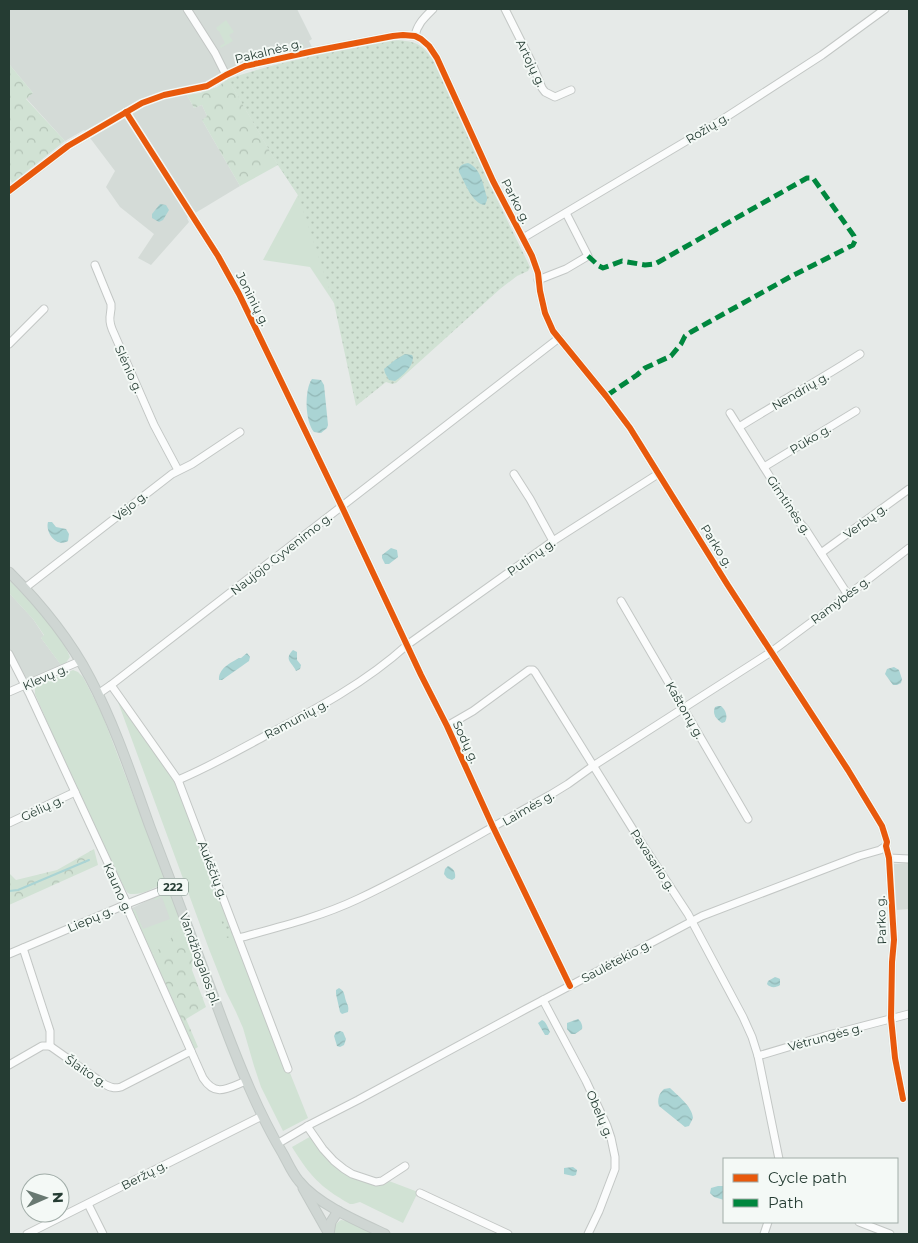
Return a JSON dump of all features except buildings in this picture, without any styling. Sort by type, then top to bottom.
[{"type":"main road","name":"Vandžiogalos pl.","points":[[9,572],[44,610],[62,634],[80,661],[98,694],[126,761],[246,1081],[277,1144],[299,1181],[310,1192],[338,1211],[385,1234]]},
{"type":"main road","points":[[299,1181],[329,1234]]},
{"type":"main road","points":[[329,1234],[331,1222],[338,1211]]},
{"type":"street","points":[[187,9],[226,75]]},
{"type":"street","points":[[415,36],[423,19],[434,9]]},
{"type":"street","name":"Artojų g.","points":[[505,9],[545,92],[555,97],[571,90]]},
{"type":"street","name":"Rožių g.","points":[[523,238],[749,102],[822,55],[885,9]]},
{"type":"street","name":"Pakalnės g.","points":[[9,191],[62,150],[157,96],[207,86],[245,66],[393,36],[415,36]]},
{"type":"street","name":"Parko g.","points":[[415,36],[426,43],[437,58],[493,181],[534,260],[544,314],[553,331],[630,428],[885,832],[889,858],[894,940],[891,1018],[895,1058],[903,1099]]},
{"type":"street","name":"Joninių g.","points":[[126,112],[218,256],[239,294],[342,507]]},
{"type":"street","points":[[538,280],[566,269],[588,256],[566,213]]},
{"type":"street","name":"Slėnio g.","points":[[95,264],[111,304],[112,308],[109,319],[112,329],[149,414],[178,470]]},
{"type":"street","points":[[9,344],[44,309]]},
{"type":"street","name":"Naujojo Gyvenimo g.","points":[[98,694],[559,338]]},
{"type":"street","name":"Nendrių g.","points":[[739,427],[860,354]]},
{"type":"street","name":"Pūko g.","points":[[764,467],[856,411]]},
{"type":"street","name":"Gimtinės g.","points":[[730,413],[795,518],[806,530],[848,595]]},
{"type":"street","name":"Vėjo g.","points":[[25,588],[172,474],[192,464],[240,432]]},
{"type":"street","points":[[514,474],[553,541]]},
{"type":"street","name":"Putinų g.","points":[[407,646],[553,541],[658,474]]},
{"type":"street","name":"Verbų g.","points":[[821,553],[909,489]]},
{"type":"street","name":"Sodų g.","points":[[342,507],[570,986]]},
{"type":"street","name":"Ramybės g.","points":[[771,652],[909,548]]},
{"type":"street","name":"Kaštonų g.","points":[[622,601],[748,818]]},
{"type":"street","name":"Ramunių g.","points":[[178,780],[217,762],[333,700],[407,646]]},
{"type":"street","name":"Laimės g.","points":[[239,938],[316,916],[411,873],[568,784],[771,652]]},
{"type":"street","name":"Kauno g.","points":[[9,654],[127,904],[203,1078],[211,1088],[218,1090],[246,1081]]},
{"type":"street","name":"Klevų g.","points":[[9,692],[80,661]]},
{"type":"street","name":"Pavasario g.","points":[[447,726],[473,711],[529,670],[533,670],[536,673],[692,921],[749,1030],[758,1056],[779,1158]]},
{"type":"street","name":"Aukščių g.","points":[[111,685],[178,780],[288,1069]]},
{"type":"street","name":"Gėlių g.","points":[[9,823],[75,792]]},
{"type":"street","name":"Saulėtekio g.","points":[[277,1144],[307,1126],[692,921],[858,856],[880,850],[886,846]]},
{"type":"street","points":[[889,858],[909,859]]},
{"type":"street","name":"Liepų g.","points":[[9,954],[173,886]]},
{"type":"street","points":[[9,1065],[42,1046],[50,1046],[50,1031],[22,948]]},
{"type":"street","name":"Obelų g.","points":[[542,1000],[584,1077],[607,1126],[615,1157],[615,1169],[588,1234]]},
{"type":"street","name":"Vėtrungės g.","points":[[758,1056],[909,1014]]},
{"type":"street","name":"Šlaito g.","points":[[50,1046],[104,1084],[114,1088],[121,1087],[191,1051]]},
{"type":"street","name":"Beržų g.","points":[[27,1234],[262,1116]]},
{"type":"street","points":[[307,1126],[334,1161],[352,1174],[376,1182],[382,1181],[405,1166]]},
{"type":"street","points":[[420,1193],[508,1234]]},
{"type":"street","points":[[88,1204],[103,1234]]},
{"type":"street","points":[[862,1223],[890,1234]]},
{"type":"shaded area","points":[[9,9],[297,9],[312,39],[309,41],[314,51],[226,75],[186,91],[194,108],[202,105],[207,116],[202,120],[240,186],[187,218],[189,222],[151,265],[138,258],[154,234],[120,207],[106,187],[115,171],[84,130],[65,141],[26,98],[33,93],[9,64]]},
{"type":"shaded area","points":[[9,593],[33,619],[44,636],[41,638],[61,665],[30,679],[25,677],[9,650]]},
{"type":"shaded area","points":[[909,863],[909,909],[896,910],[893,864]]},
{"type":"shaded area","points":[[168,892],[185,932],[181,931],[154,954],[128,910]]},
{"type":"green space","points":[[226,20],[234,32],[229,35],[233,41],[221,48],[220,46],[225,43],[216,28]]},
{"type":"green space","points":[[391,40],[415,43],[424,49],[433,60],[530,267],[528,271],[517,276],[500,289],[396,383],[386,382],[356,406],[334,303],[298,195],[278,165],[228,79],[330,52]]},
{"type":"green space","points":[[304,43],[300,51],[243,64],[251,60],[288,52]]},
{"type":"green space","points":[[9,64],[33,93],[26,99],[65,141],[12,183],[9,177]]},
{"type":"green space","points":[[228,79],[270,94],[334,303],[310,267],[263,260],[298,195],[278,165]]},
{"type":"green space","points":[[228,79],[278,165],[240,186],[202,120],[207,116],[202,105],[194,108],[187,95],[217,87]]},
{"type":"green space","points":[[9,580],[43,616],[66,647],[70,657],[65,664],[61,665],[41,638],[44,635],[33,619],[9,593]]},
{"type":"green space","points":[[73,670],[83,677],[102,714],[164,877],[162,884],[144,892],[131,894],[125,889],[84,807],[35,694],[37,686]]},
{"type":"green space","points":[[118,702],[133,715],[178,780],[308,1118],[283,1131],[261,1087],[243,1028],[209,949]]},
{"type":"green space","points":[[94,849],[98,865],[9,905],[9,873],[16,880],[57,870]]},
{"type":"green space","points":[[168,892],[185,932],[174,932],[169,943],[149,956],[131,909],[135,910],[143,929],[170,919],[162,897],[154,899]]},
{"type":"green space","points":[[230,916],[237,935],[227,938],[221,920]]},
{"type":"green space","points":[[174,932],[185,932],[192,955],[192,970],[206,1007],[186,1019],[198,1047],[193,1050],[171,996],[149,956],[169,942]]},
{"type":"green space","points":[[313,1135],[344,1169],[382,1183],[389,1181],[418,1192],[403,1223],[360,1202],[350,1204],[316,1180],[292,1147]]},
{"type":"green space","points":[[341,1220],[376,1234],[334,1234],[335,1226]]},
{"type":"water","points":[[468,163],[476,169],[481,177],[487,197],[485,205],[476,201],[466,187],[459,172],[461,166]]},
{"type":"water","points":[[160,204],[166,205],[169,210],[163,220],[159,222],[152,218],[152,214]]},
{"type":"water","points":[[405,354],[412,355],[413,361],[395,381],[389,380],[384,369]]},
{"type":"water","points":[[312,379],[321,380],[324,385],[328,425],[321,433],[314,432],[307,414],[309,384]]},
{"type":"water","points":[[48,522],[52,522],[56,527],[66,529],[69,534],[68,541],[60,543],[56,541],[48,531]]},
{"type":"water","points":[[391,548],[397,550],[398,557],[389,564],[385,564],[382,555]]},
{"type":"water","points":[[293,650],[297,652],[297,660],[301,665],[300,669],[296,671],[289,659],[290,653]]},
{"type":"water","points":[[247,653],[250,657],[249,661],[222,680],[219,680],[220,673],[225,667]]},
{"type":"water","points":[[894,667],[899,670],[902,679],[901,683],[897,685],[893,685],[885,674],[887,669]]},
{"type":"water","points":[[721,706],[726,716],[725,722],[722,723],[715,716],[714,712],[715,707]]},
{"type":"water","points":[[448,866],[455,872],[455,878],[452,880],[444,874]]},
{"type":"water","points":[[775,977],[780,979],[780,985],[773,987],[767,984],[768,981]]},
{"type":"water","points":[[339,988],[343,992],[348,1008],[348,1012],[342,1014],[336,994],[336,990]]},
{"type":"water","points":[[578,1019],[582,1024],[582,1029],[575,1034],[571,1034],[567,1029],[567,1023]]},
{"type":"water","points":[[542,1020],[546,1023],[550,1032],[548,1035],[545,1035],[538,1023]]},
{"type":"water","points":[[336,1032],[343,1032],[346,1039],[344,1045],[340,1047],[337,1046],[334,1036]]},
{"type":"water","points":[[670,1088],[690,1109],[693,1118],[689,1126],[685,1127],[659,1106],[658,1099],[661,1092],[664,1089]]},
{"type":"water","points":[[573,1167],[577,1170],[576,1175],[564,1174],[564,1168]]},
{"type":"water","points":[[723,1186],[723,1200],[714,1197],[710,1193],[711,1188]]},
{"type":"waterway","points":[[9,891],[18,890],[89,860]]},
{"type":"marked path","points":[[588,256],[603,268],[622,261],[645,265],[655,264],[807,178],[813,178],[854,236],[855,241],[853,245],[790,277],[691,332],[685,336],[671,356],[645,368],[606,396]]},
{"type":"cycle path","points":[[9,191],[68,146],[142,103],[164,95],[207,86],[245,66],[393,36],[415,36],[429,46],[437,58],[493,181],[532,256],[538,273],[545,313],[553,331],[630,428],[882,826],[889,858],[894,940],[891,1018],[895,1058],[903,1099]]},
{"type":"cycle path","points":[[126,112],[218,256],[239,294],[570,986]]}]
